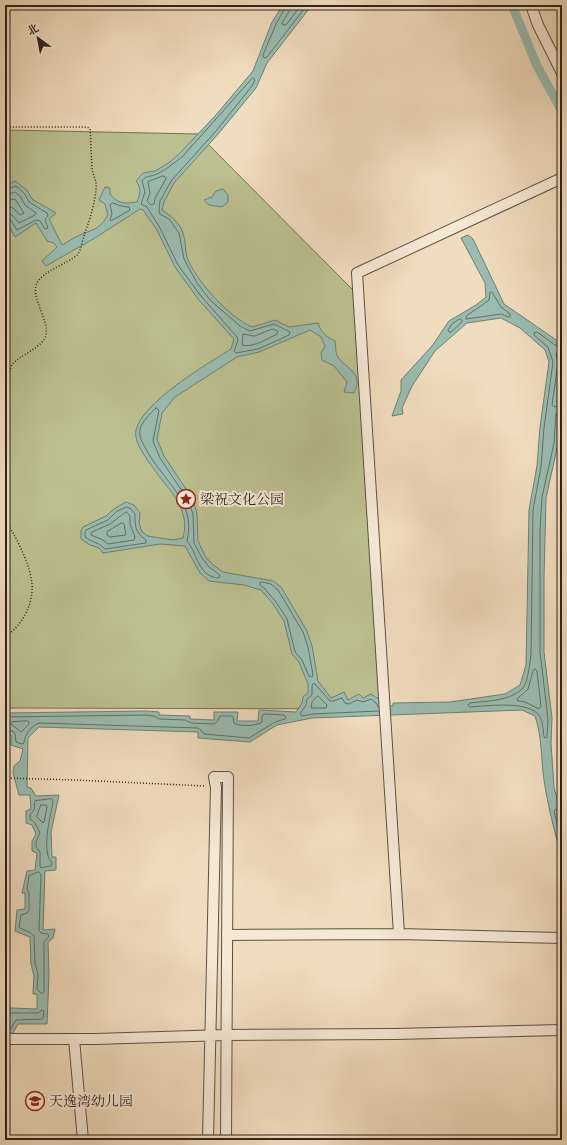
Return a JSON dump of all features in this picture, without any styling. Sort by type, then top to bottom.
[{"type":"street","points":[[531,5],[538,24],[562,74]]},
{"type":"street","points":[[399,934],[357,273],[562,178]]},
{"type":"street","points":[[208,1140],[215,782],[228,777],[226,1140]]},
{"type":"street","points":[[227,935],[399,934],[562,938]]},
{"type":"street","points":[[5,1040],[562,1030]]},
{"type":"street","points":[[74,1039],[82,1140]]},
{"type":"path","points":[[5,125],[6,127],[87,127],[90,129],[92,170],[96,180],[96,191],[79,254],[70,261],[45,274],[37,282],[35,290],[46,328],[46,337],[40,344],[17,360],[12,366],[9,374],[5,416]]},
{"type":"path","points":[[5,520],[14,533],[25,559],[33,590],[26,613],[18,625],[5,637]]},
{"type":"path","points":[[5,778],[215,782]]},
{"type":"green space","name":"梁祝文化公园","points":[[5,130],[198,134],[353,290],[381,709],[5,708]]},
{"type":"water","points":[[283,5],[312,5],[267,63],[256,88],[219,133],[174,183],[164,202],[162,210],[172,217],[182,229],[187,257],[191,266],[205,287],[224,307],[234,316],[252,327],[275,320],[289,327],[318,323],[324,334],[335,341],[337,355],[356,376],[357,386],[354,393],[344,392],[347,382],[334,366],[322,360],[321,353],[325,346],[321,337],[310,330],[259,352],[237,357],[175,397],[162,413],[157,439],[164,456],[192,498],[197,513],[198,541],[205,556],[212,564],[223,572],[273,581],[281,587],[307,631],[312,646],[318,681],[331,698],[344,692],[348,700],[359,694],[363,698],[371,694],[380,700],[381,705],[393,706],[393,703],[450,702],[505,694],[520,685],[526,665],[529,510],[537,466],[540,427],[549,362],[545,350],[520,328],[501,318],[467,323],[435,351],[412,386],[402,408],[403,414],[392,416],[401,391],[401,380],[432,346],[449,321],[476,305],[486,297],[485,283],[461,238],[468,235],[473,239],[504,304],[562,344],[562,397],[558,444],[546,498],[544,652],[552,718],[551,743],[554,788],[562,814],[562,859],[546,790],[540,740],[535,716],[522,710],[312,718],[277,725],[250,742],[198,738],[198,732],[39,727],[28,738],[27,787],[31,788],[36,796],[59,795],[51,832],[52,857],[56,857],[56,870],[45,871],[43,930],[55,929],[53,938],[48,942],[49,975],[47,1024],[18,1024],[5,1047],[5,1010],[11,1008],[37,1009],[37,994],[33,994],[34,976],[31,964],[30,937],[15,931],[17,910],[25,909],[25,893],[22,893],[27,871],[35,870],[37,853],[32,851],[32,841],[36,834],[32,825],[26,823],[26,811],[31,809],[30,795],[19,795],[13,773],[14,766],[20,761],[23,749],[11,745],[11,735],[5,734],[5,713],[146,711],[159,712],[159,715],[190,716],[190,719],[214,720],[214,712],[238,712],[237,721],[258,721],[259,710],[296,712],[302,703],[303,697],[308,693],[308,684],[299,662],[292,654],[284,621],[273,604],[261,590],[244,585],[209,581],[200,573],[185,546],[160,544],[103,553],[99,548],[90,545],[81,539],[81,531],[83,527],[106,516],[126,502],[134,505],[140,513],[139,523],[142,532],[148,536],[173,540],[183,538],[185,525],[180,507],[174,496],[141,450],[136,437],[137,426],[145,413],[173,387],[231,349],[234,339],[198,299],[175,267],[157,230],[143,210],[140,209],[95,238],[46,266],[42,261],[57,247],[54,243],[47,241],[36,223],[15,237],[5,219],[5,186],[15,181],[27,190],[32,199],[56,213],[49,219],[62,245],[77,236],[96,228],[105,220],[108,215],[105,204],[99,200],[105,187],[110,188],[110,194],[116,200],[125,203],[137,202],[140,192],[136,181],[143,173],[155,171],[170,162],[179,154],[215,116],[253,71],[272,22]]},
{"type":"water","points":[[223,189],[228,195],[228,202],[222,207],[209,205],[204,200],[212,197],[216,191]]},
{"type":"waterway","points":[[512,5],[537,66],[562,111]]},
{"type":"place","name":"梁祝文化公园","points":[[186,499]]},
{"type":"place","name":"天逸湾幼儿园","points":[[35,1101]]}]
